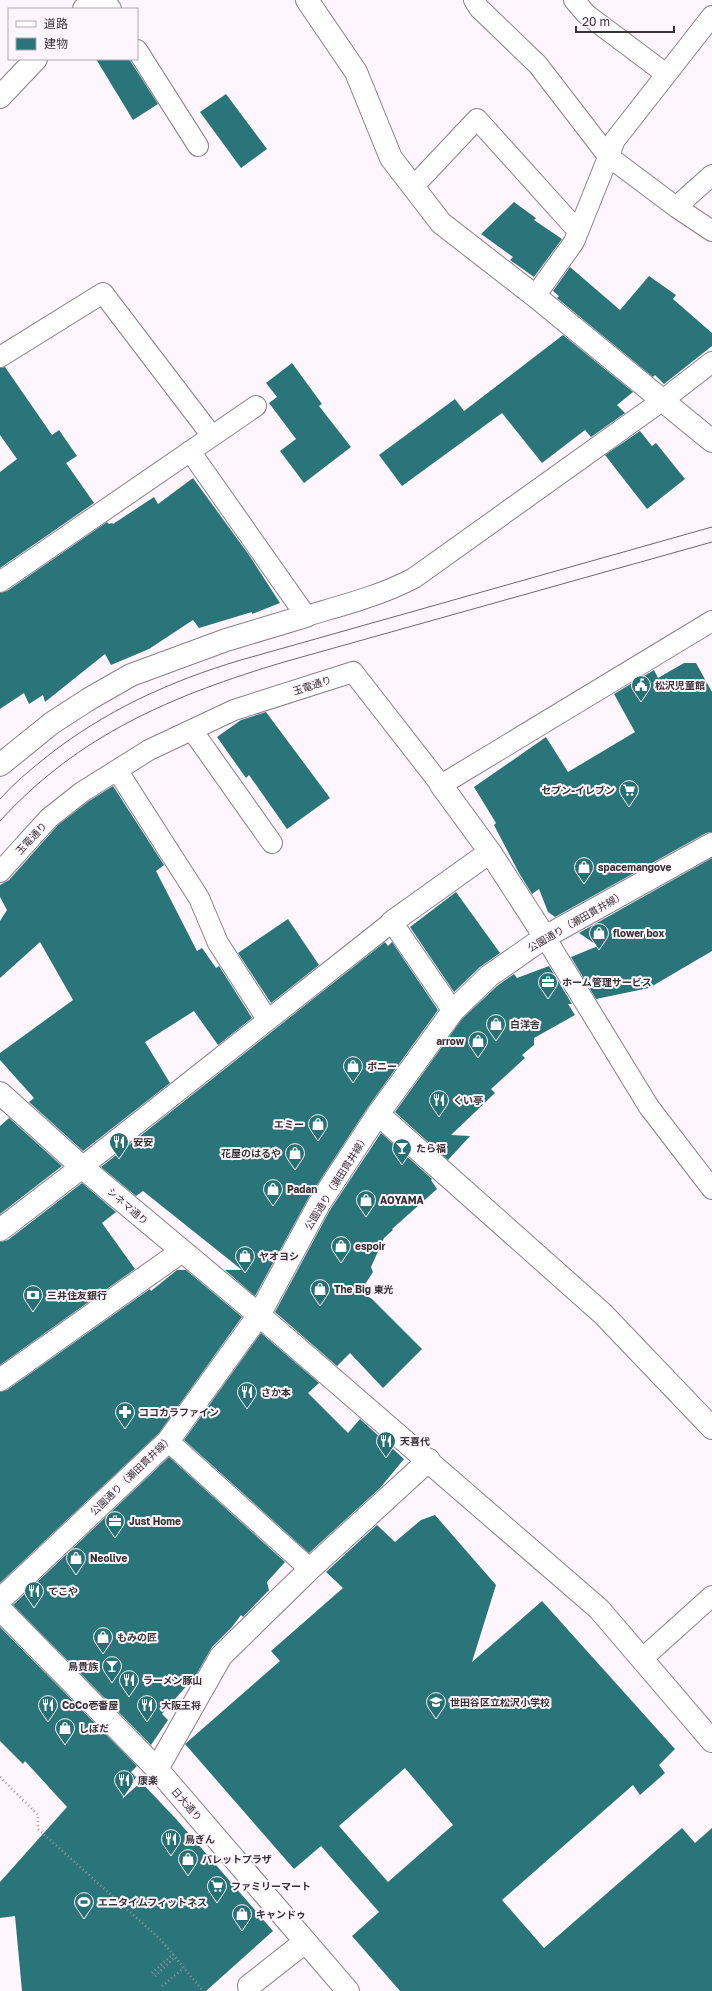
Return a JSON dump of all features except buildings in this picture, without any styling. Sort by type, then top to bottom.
[{"type":"street","points":[[85,8],[92,0]]},
{"type":"street","points":[[307,0],[356,72],[391,158],[441,223],[535,296],[712,441]]},
{"type":"street","points":[[0,97],[35,60]]},
{"type":"street","points":[[0,765],[52,723],[89,698],[131,675],[226,640],[306,616]]},
{"type":"street","name":"玉電通り","points":[[441,785],[490,852],[545,937]]},
{"type":"street","name":"公園通り（瀬田貫井線）","points":[[0,1600],[168,1442],[260,1315],[319,1204],[378,1114],[453,1012],[489,976],[545,937],[712,844]]},
{"type":"street","points":[[392,922],[490,852]]},
{"type":"street","name":"シネマ通り","points":[[0,1093],[82,1167],[260,1315],[599,1609],[643,1658],[712,1741]]},
{"type":"street","points":[[378,1114],[603,1314],[712,1428]]},
{"type":"street","points":[[0,1230],[82,1167]]},
{"type":"street","points":[[0,1380],[182,1251]]},
{"type":"street","points":[[156,1769],[221,1656],[310,1569],[429,1460]]},
{"type":"street","name":"日大通り","points":[[0,1609],[156,1769],[348,1991]]},
{"type":"street","points":[[249,1986],[305,1942]]},
{"type":"lane","points":[[474,0],[479,8],[538,64],[608,156],[676,207],[712,231]]},
{"type":"lane","points":[[574,0],[586,14],[666,74]]},
{"type":"lane","points":[[535,296],[574,242],[615,140],[712,16]]},
{"type":"lane","points":[[138,52],[198,146]]},
{"type":"lane","points":[[414,187],[477,119],[578,231]]},
{"type":"lane","points":[[676,207],[712,175]]},
{"type":"lane","points":[[0,357],[103,293],[212,436]]},
{"type":"lane","points":[[190,451],[306,616],[393,589],[414,578],[663,400],[712,362]]},
{"type":"lane","points":[[0,582],[256,406]]},
{"type":"lane","points":[[441,785],[712,620]]},
{"type":"lane","name":"玉電通り","points":[[0,872],[49,818],[82,792],[149,750],[234,710],[353,672],[441,785]]},
{"type":"lane","points":[[192,730],[272,843]]},
{"type":"lane","points":[[117,770],[199,898],[218,943],[267,1019]]},
{"type":"lane","points":[[82,1167],[267,1019],[392,922],[453,1012]]},
{"type":"lane","points":[[545,937],[649,1107],[712,1189]]},
{"type":"lane","points":[[168,1442],[310,1569]]},
{"type":"lane","points":[[643,1658],[712,1596]]},
{"type":"path","points":[[0,1777],[38,1815],[38,1829],[161,1940],[204,1991]]},
{"type":"path","points":[[152,1973],[172,1954]]},
{"type":"path","points":[[155,1976],[175,1957]]},
{"type":"path","points":[[162,1986],[184,1968]]},
{"type":"tram line","points":[[0,799],[45,758],[67,741],[91,726],[138,699],[215,668],[712,527]]},
{"type":"tram line","points":[[0,821],[30,791],[62,764],[96,741],[130,721],[204,689],[284,662],[712,542]]},
{"type":"place","name":"松沢児童館","points":[[641,702]]},
{"type":"place","name":"セブン-イレブン","points":[[629,807]]},
{"type":"place","name":"spacemangove","points":[[584,884]]},
{"type":"place","name":"flower box","points":[[599,950]]},
{"type":"place","name":"ホーム管理サービス","points":[[548,999]]},
{"type":"place","name":"白洋舎","points":[[496,1041]]},
{"type":"place","name":"arrow","points":[[478,1058]]},
{"type":"place","name":"ポニー","points":[[353,1083]]},
{"type":"place","name":"くい亭","points":[[439,1117]]},
{"type":"place","name":"エミー","points":[[318,1141]]},
{"type":"place","name":"安安","points":[[119,1159]]},
{"type":"place","name":"たら福","points":[[402,1165]]},
{"type":"place","name":"花屋のはるや","points":[[295,1170]]},
{"type":"place","name":"Padan","points":[[273,1206]]},
{"type":"place","name":"AOYAMA","points":[[366,1217]]},
{"type":"place","name":"espoir","points":[[341,1263]]},
{"type":"place","name":"ヤオヨシ","points":[[245,1273]]},
{"type":"place","name":"The Big 東光","points":[[320,1306]]},
{"type":"place","name":"三井住友銀行","points":[[33,1312]]},
{"type":"place","name":"さか本","points":[[247,1409]]},
{"type":"place","name":"ココカラファイン","points":[[125,1429]]},
{"type":"place","name":"天喜代","points":[[386,1458]]},
{"type":"place","name":"Just Home","points":[[115,1538]]},
{"type":"place","name":"Neolive","points":[[76,1575]]},
{"type":"place","name":"てこや","points":[[34,1608]]},
{"type":"place","name":"もみの匠","points":[[103,1654]]},
{"type":"place","name":"鳥貴族","points":[[112,1683]]},
{"type":"place","name":"ラーメン豚山","points":[[129,1697]]},
{"type":"place","name":"世田谷区立松沢小学校","points":[[436,1719]]},
{"type":"place","name":"CoCo壱番屋","points":[[48,1722]]},
{"type":"place","name":"大阪王将","points":[[147,1722]]},
{"type":"place","name":"しぽだ","points":[[65,1745]]},
{"type":"place","name":"康楽","points":[[124,1797]]},
{"type":"place","name":"鳥ぎん","points":[[171,1856]]},
{"type":"place","name":"パレットプラザ","points":[[188,1876]]},
{"type":"place","name":"ファミリーマート","points":[[217,1903]]},
{"type":"place","name":"エニタイムフィットネス","points":[[84,1919]]},
{"type":"place","name":"キャンドゥ","points":[[242,1931]]}]
